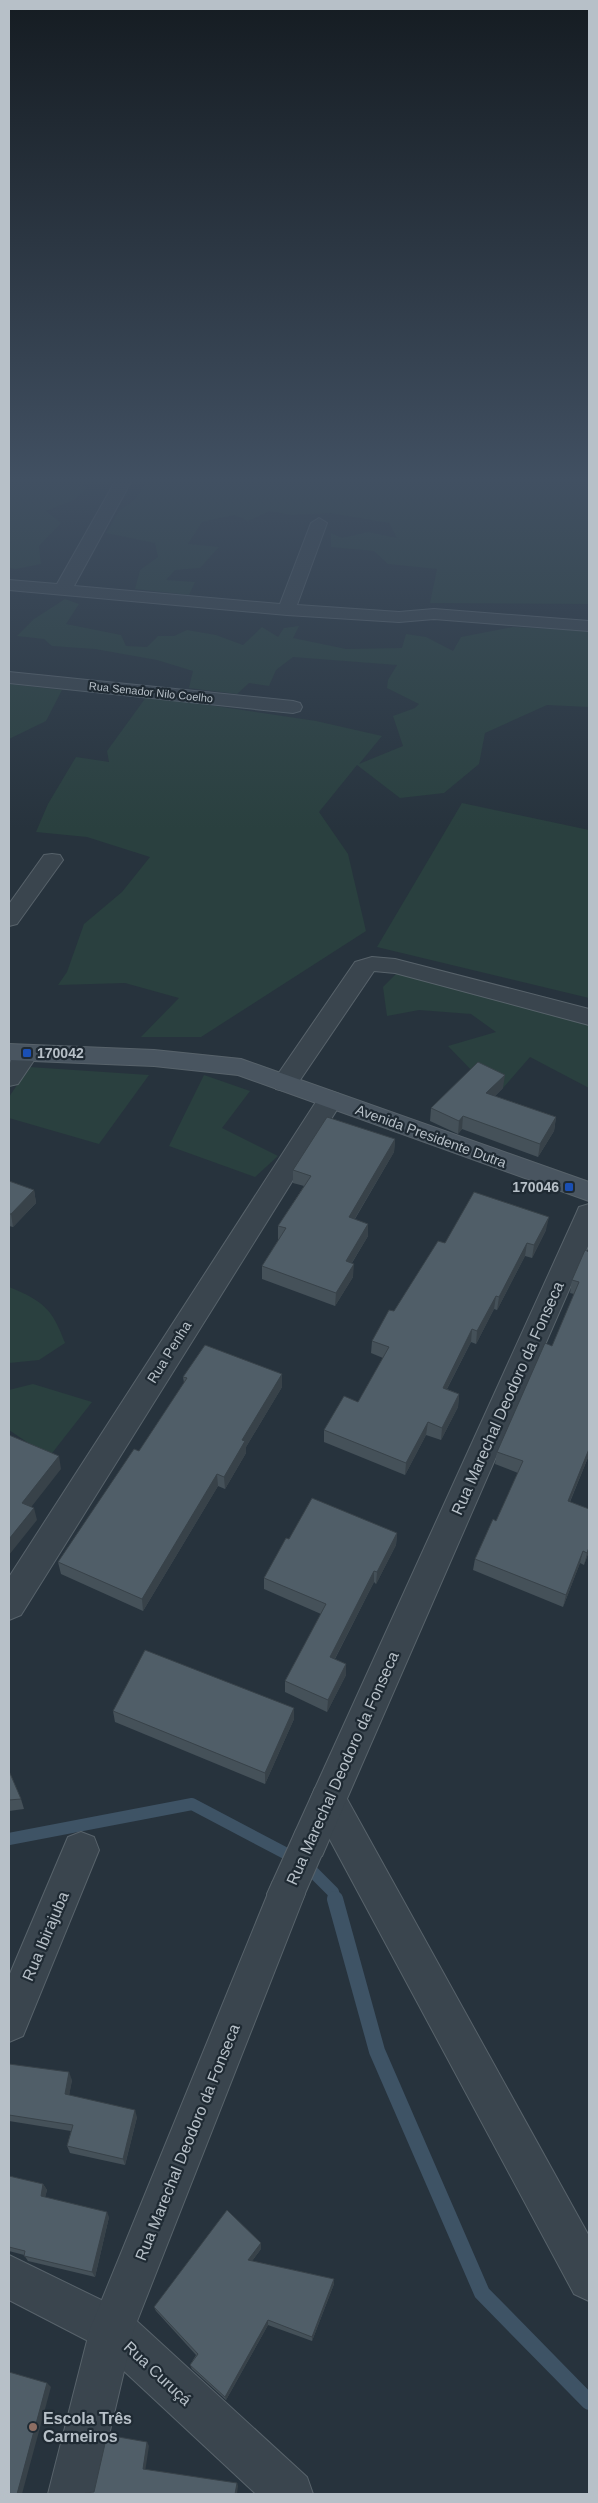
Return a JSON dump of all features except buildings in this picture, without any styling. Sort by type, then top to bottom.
[{"type":"main road","name":"Avenida Presidente Dutra","points":[[18,1052],[133,1055],[189,1059],[241,1067],[589,1192]]},
{"type":"street","points":[[107,595],[287,610],[399,617],[434,614],[589,626]]},
{"type":"street","points":[[287,610],[293,595]]},
{"type":"street","name":"Rua Senador Nilo Coelho","points":[[9,677],[293,707]]},
{"type":"street","points":[[9,919],[52,860]]},
{"type":"street","points":[[285,1084],[363,967],[372,964],[395,966],[589,1017]]},
{"type":"street","points":[[9,1078],[18,1052]]},
{"type":"street","name":"Rua Penha","points":[[9,1605],[330,1100]]},
{"type":"street","name":"Rua Marechal Deodoro da Fonseca","points":[[71,2494],[112,2329],[286,1894],[589,1214]]},
{"type":"street","points":[[328,1800],[589,2279]]},
{"type":"street","name":"Rua Ibirajuba","points":[[9,2022],[81,1850]]},
{"type":"street","name":"Rua Curuçá","points":[[9,2277],[112,2329],[280,2490]]},
{"type":"green space","points":[[432,595],[589,595],[589,604],[430,603]]},
{"type":"green space","points":[[65,599],[79,604],[66,624],[121,635],[126,646],[147,647],[158,636],[174,636],[187,630],[216,635],[243,645],[262,627],[278,637],[284,628],[299,626],[293,638],[346,649],[402,648],[406,634],[426,637],[453,651],[461,637],[513,627],[589,631],[589,707],[547,705],[485,733],[479,764],[444,793],[400,798],[357,765],[319,812],[348,854],[366,931],[201,1037],[141,1037],[179,998],[125,983],[58,985],[67,972],[84,924],[122,892],[150,857],[87,837],[36,832],[48,804],[76,757],[109,762],[107,751],[147,696],[316,721],[382,736],[359,764],[403,746],[393,716],[415,708],[419,704],[387,688],[388,680],[397,665],[293,657],[276,670],[269,686],[249,683],[237,694],[189,688],[193,671],[157,660],[95,649],[52,646],[44,639],[17,636],[34,619]]},
{"type":"green space","points":[[9,684],[62,690],[46,721],[9,739]]},
{"type":"green space","points":[[462,803],[589,830],[589,998],[377,947]]},
{"type":"green space","points":[[401,969],[589,1024],[589,1088],[530,1057],[503,1088],[476,1075],[448,1046],[496,1032],[471,1014],[419,1010],[387,1016],[383,987]]},
{"type":"green space","points":[[29,1067],[149,1075],[99,1144],[9,1118],[9,1097]]},
{"type":"green space","points":[[204,1075],[250,1091],[222,1128],[278,1156],[255,1177],[169,1146]]},
{"type":"green space","points":[[9,1287],[45,1307],[56,1321],[65,1343],[39,1360],[9,1363]]},
{"type":"green space","points":[[33,1384],[92,1402],[49,1457],[9,1430],[9,1390]]},
{"type":"waterway","points":[[9,1839],[192,1804],[285,1853]]},
{"type":"waterway","points":[[313,1872],[333,1892],[335,1900]]},
{"type":"waterway","points":[[335,1899],[377,2051],[482,2293],[589,2402]]},
{"type":"place","name":"170042","points":[[27,1053]]},
{"type":"place","name":"170046","points":[[569,1187]]},
{"type":"place","name":"Escola Três Carneiros","points":[[33,2427]]}]
